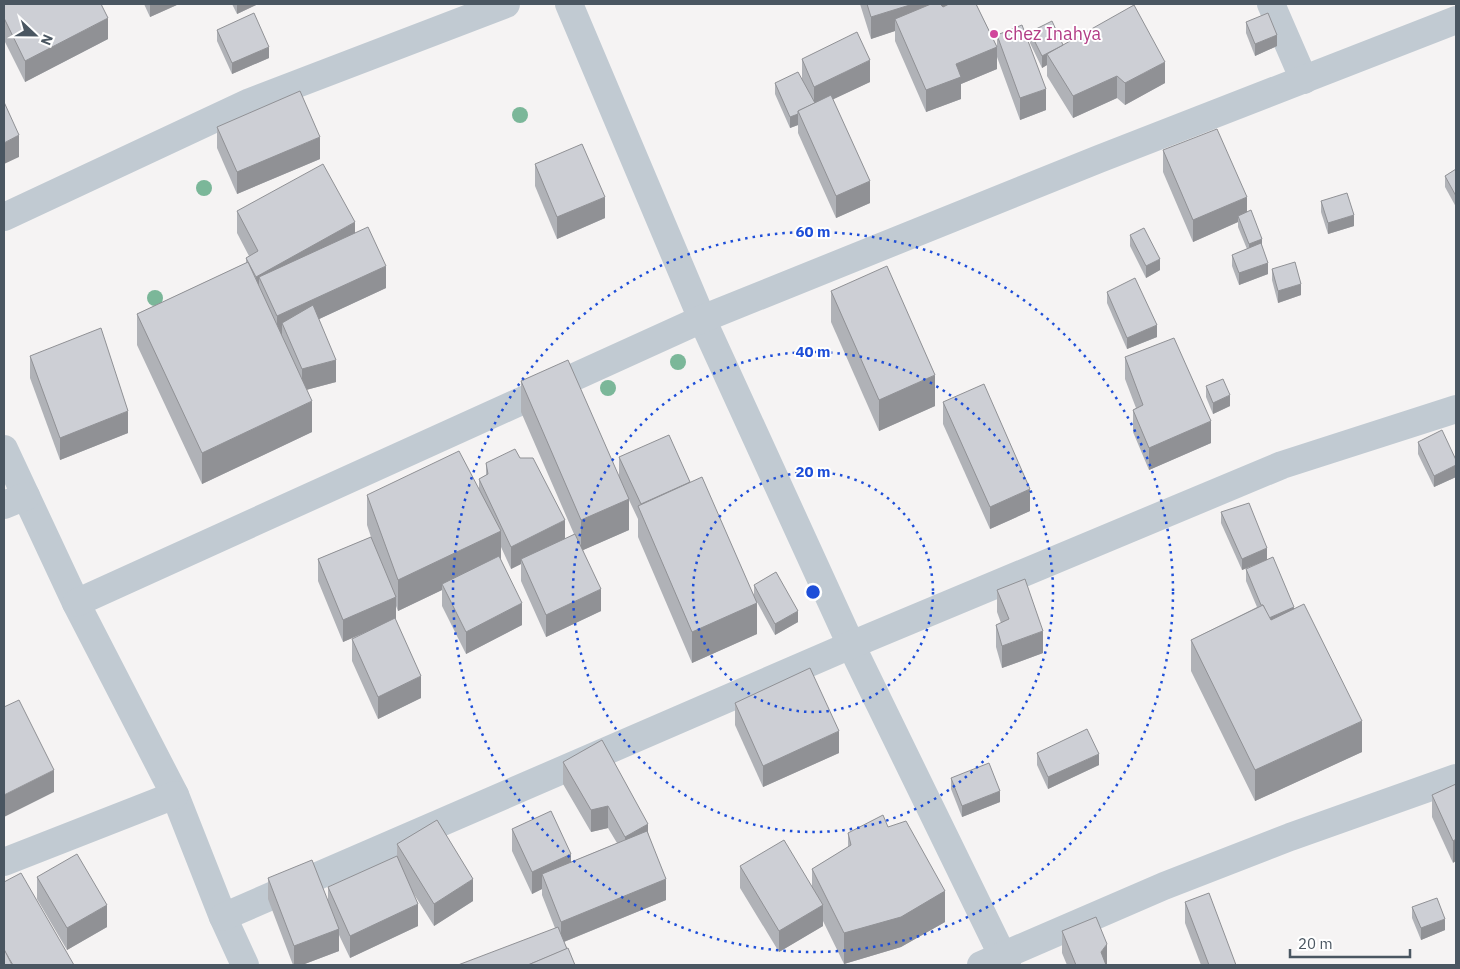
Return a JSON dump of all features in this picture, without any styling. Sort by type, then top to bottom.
[{"type":"street","points":[[4,217],[250,102],[506,4]]},
{"type":"street","points":[[569,4],[702,319],[997,962],[1200,872],[1290,837],[1456,778]]},
{"type":"street","points":[[1271,4],[1304,80]]},
{"type":"street","points":[[76,603],[702,319],[1099,159],[1456,20]]},
{"type":"street","points":[[224,917],[851,645],[1282,466],[1456,409]]},
{"type":"street","points":[[4,448],[15,501],[76,603],[175,795],[224,917],[246,965]]},
{"type":"street","points":[[4,862],[175,795]]},
{"type":"building","points":[[4,4],[101,4],[108,18],[25,61],[4,18]]},
{"type":"building","points":[[867,4],[913,4],[871,17]]},
{"type":"building","points":[[931,4],[940,4],[943,7],[949,4],[976,4],[997,47],[956,64],[961,77],[926,90],[895,19]]},
{"type":"building","points":[[1134,5],[1165,62],[1125,83],[1117,76],[1073,96],[1047,54]]},
{"type":"building","points":[[254,13],[269,47],[232,63],[217,30]]},
{"type":"building","points":[[1268,13],[1277,35],[1255,44],[1246,22]]},
{"type":"building","points":[[1052,21],[1063,45],[1042,56],[1030,32]]},
{"type":"building","points":[[1022,25],[1046,89],[1020,98],[997,35]]},
{"type":"building","points":[[857,32],[870,60],[814,87],[802,59]]},
{"type":"building","points":[[798,72],[815,103],[790,117],[775,83]]},
{"type":"building","points":[[300,91],[320,137],[237,172],[217,127]]},
{"type":"building","points":[[831,95],[870,181],[836,196],[798,111]]},
{"type":"building","points":[[4,102],[19,135],[4,143]]},
{"type":"building","points":[[1217,129],[1247,197],[1193,220],[1163,150]]},
{"type":"building","points":[[582,144],[605,197],[557,217],[535,164]]},
{"type":"building","points":[[323,164],[355,222],[256,277],[246,258],[258,251],[237,211]]},
{"type":"building","points":[[1456,169],[1456,196],[1445,176]]},
{"type":"building","points":[[1347,193],[1354,215],[1328,223],[1321,201]]},
{"type":"building","points":[[1251,210],[1262,239],[1249,244],[1238,216]]},
{"type":"building","points":[[368,227],[386,266],[277,316],[259,277]]},
{"type":"building","points":[[1144,228],[1160,259],[1146,266],[1130,235]]},
{"type":"building","points":[[1261,243],[1268,263],[1239,273],[1232,255]]},
{"type":"building","points":[[248,262],[312,401],[202,453],[137,314]]},
{"type":"building","points":[[1295,262],[1301,284],[1278,291],[1272,269]]},
{"type":"building","points":[[887,266],[935,375],[879,400],[831,291]]},
{"type":"building","points":[[1135,278],[1157,325],[1127,338],[1107,292]]},
{"type":"building","points":[[313,305],[336,360],[302,369],[282,323]]},
{"type":"building","points":[[101,328],[128,411],[60,438],[30,356]]},
{"type":"building","points":[[1174,338],[1211,421],[1149,448],[1133,410],[1143,405],[1125,357]]},
{"type":"building","points":[[568,360],[629,499],[581,520],[521,381]]},
{"type":"building","points":[[1223,379],[1230,395],[1213,403],[1206,386]]},
{"type":"building","points":[[984,384],[1030,489],[990,507],[943,402]]},
{"type":"building","points":[[1442,430],[1456,460],[1456,465],[1434,476],[1418,442]]},
{"type":"building","points":[[669,435],[690,482],[641,504],[619,457]]},
{"type":"building","points":[[515,449],[520,458],[533,458],[565,520],[511,547],[479,479],[488,474],[486,463]]},
{"type":"building","points":[[459,451],[501,531],[398,580],[367,495]]},
{"type":"building","points":[[702,477],[757,603],[692,632],[638,506]]},
{"type":"building","points":[[1249,503],[1267,548],[1242,559],[1221,512]]},
{"type":"building","points":[[575,534],[601,589],[546,615],[521,559]]},
{"type":"building","points":[[371,537],[396,597],[343,620],[318,559]]},
{"type":"building","points":[[499,556],[522,603],[466,632],[442,584]]},
{"type":"building","points":[[1273,557],[1294,607],[1269,618],[1263,605],[1261,605],[1246,569]]},
{"type":"building","points":[[776,572],[798,611],[775,624],[754,585]]},
{"type":"building","points":[[1025,579],[1043,631],[1002,646],[996,625],[1009,619],[997,590]]},
{"type":"building","points":[[1304,604],[1362,721],[1255,770],[1191,640],[1263,605],[1271,620]]},
{"type":"building","points":[[395,618],[421,676],[378,697],[352,639]]},
{"type":"building","points":[[810,668],[839,731],[763,766],[735,703]]},
{"type":"building","points":[[19,700],[54,770],[4,795],[4,707]]},
{"type":"building","points":[[1087,729],[1099,754],[1048,777],[1037,753]]},
{"type":"building","points":[[602,740],[648,824],[625,837],[608,806],[591,810],[563,762]]},
{"type":"building","points":[[989,763],[1000,791],[962,806],[951,778]]},
{"type":"building","points":[[1456,784],[1456,839],[1453,841],[1432,795]]},
{"type":"building","points":[[551,811],[571,854],[532,872],[512,829]]},
{"type":"building","points":[[883,815],[888,827],[906,821],[945,891],[901,917],[844,933],[812,869],[851,845],[848,833]]},
{"type":"building","points":[[437,820],[473,879],[434,904],[397,844]]},
{"type":"building","points":[[647,831],[666,879],[561,922],[542,874]]},
{"type":"building","points":[[784,840],[823,905],[779,931],[740,866]]},
{"type":"building","points":[[77,854],[107,905],[67,928],[37,877]]},
{"type":"building","points":[[397,856],[418,904],[350,936],[328,887]]},
{"type":"building","points":[[312,860],[339,929],[294,946],[268,878]]},
{"type":"building","points":[[21,873],[74,965],[13,965],[4,950],[4,882]]},
{"type":"building","points":[[1209,893],[1236,965],[1209,965],[1185,902]]},
{"type":"building","points":[[1437,898],[1445,919],[1421,928],[1412,907]]},
{"type":"building","points":[[1096,917],[1107,944],[1101,952],[1106,965],[1076,965],[1062,931]]},
{"type":"building","points":[[558,927],[567,949],[528,965],[458,965]]},
{"type":"building","points":[[568,948],[575,965],[528,965]]},
{"type":"building","points":[[4,949],[12,965],[4,965]]},
{"type":"place","name":"chez Inahya","points":[[994,34]]}]
